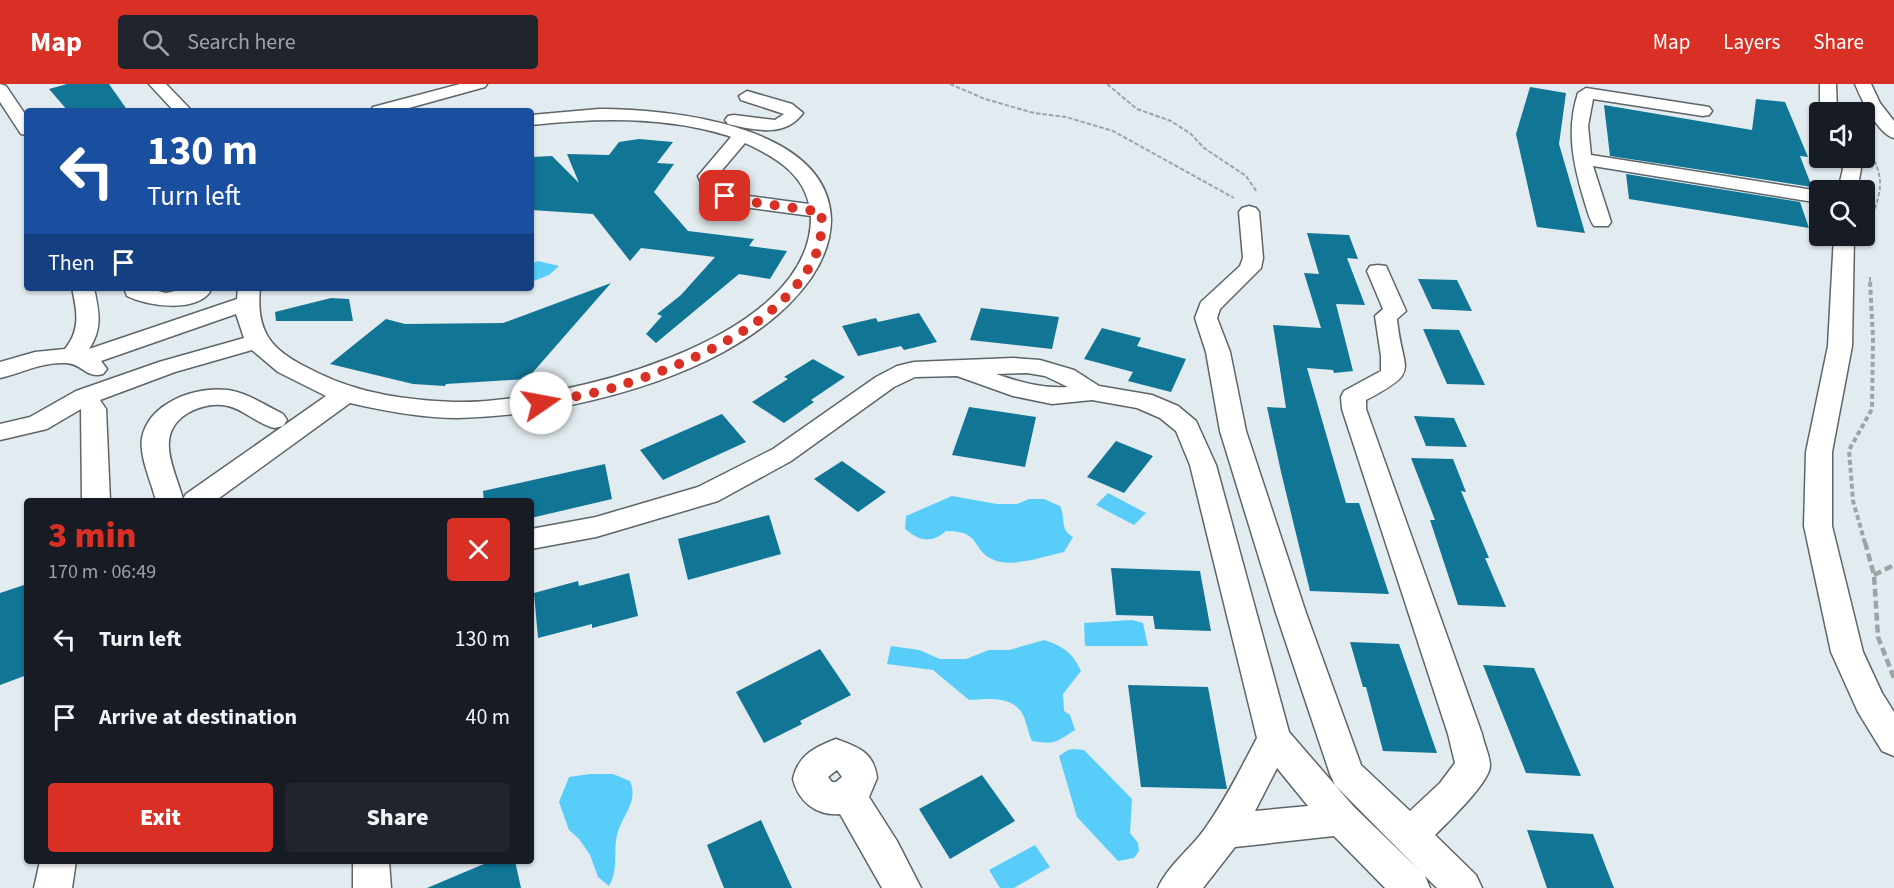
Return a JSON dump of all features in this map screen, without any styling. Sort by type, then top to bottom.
[{"type":"street","points":[[157,84],[180,108]]},
{"type":"street","points":[[391,108],[479,84]]},
{"type":"street","points":[[1828,84],[1829,102]]},
{"type":"street","points":[[1863,84],[1872,104],[1894,134]]},
{"type":"street","points":[[0,89],[24,125]]},
{"type":"street","points":[[1601,222],[1582,159],[1579,119],[1586,93],[1702,111]]},
{"type":"street","points":[[719,127],[736,120],[768,126],[778,125],[791,118],[794,113],[786,108],[747,96]]},
{"type":"street","points":[[0,371],[41,358],[77,357],[248,295],[255,342],[274,359],[304,379],[344,395],[403,406],[470,409],[541,403],[610,388],[674,367],[729,340],[772,310],[801,278],[818,247],[822,212],[816,192],[800,168],[775,149],[743,134],[663,116],[617,113],[569,115],[534,120]]},
{"type":"street","points":[[743,134],[707,177],[713,191],[737,200],[822,212]]},
{"type":"street","points":[[1582,159],[1809,195]]},
{"type":"street","points":[[1249,212],[1251,268],[1209,307],[1206,318],[1218,352],[1233,431],[1291,613],[1347,774],[1463,888]]},
{"type":"street","points":[[1855,246],[1840,346],[1819,452],[1818,526],[1847,652],[1870,702],[1894,741]]},
{"type":"street","points":[[1378,271],[1395,310],[1386,316],[1386,325],[1395,366],[1390,377],[1353,397],[1354,409],[1461,723],[1473,767],[1452,794],[1409,836]]},
{"type":"street","points":[[77,357],[86,340],[90,319],[84,291]]},
{"type":"street","points":[[135,291],[149,299],[167,301],[181,299],[199,292]]},
{"type":"street","points":[[0,432],[38,423],[85,397],[167,367],[255,342]]},
{"type":"street","points":[[77,357],[92,364],[96,371],[96,379],[85,397]]},
{"type":"street","points":[[534,538],[596,527],[708,494],[782,455],[900,372],[928,367],[959,369],[1022,391],[1052,396],[1092,392],[1143,401],[1169,412],[1187,427],[1203,465],[1274,739],[1341,819],[1411,888]]},
{"type":"street","points":[[200,498],[344,395]]},
{"type":"street","points":[[85,397],[94,409],[96,498]]},
{"type":"street","points":[[169,498],[154,440],[162,420],[181,406],[207,398],[230,398],[274,420]]},
{"type":"street","points":[[1177,888],[1188,878],[1226,831],[1274,739]]},
{"type":"street","points":[[848,796],[884,853],[902,888]]},
{"type":"street","points":[[1226,831],[1341,819]]},
{"type":"street","points":[[53,888],[57,864]]},
{"type":"street","points":[[371,864],[372,888]]},
{"type":"path","points":[[950,84],[970,95],[1034,113],[1066,117],[1113,131],[1237,200],[1249,212],[1258,194],[1246,176],[1204,148],[1191,134],[1172,121],[1137,109],[1107,84]]},
{"type":"path","points":[[1875,166],[1882,175],[1881,190],[1875,206]]},
{"type":"path","points":[[1869,275],[1872,327],[1872,409],[1850,450],[1853,501],[1874,575],[1878,637],[1894,678]]},
{"type":"path","points":[[1874,575],[1894,566]]},
{"type":"water","points":[[538,261],[559,266],[549,275],[534,281],[534,263]]},
{"type":"water","points":[[1108,493],[1146,513],[1134,525],[1096,505]]},
{"type":"water","points":[[952,496],[997,504],[1017,504],[1029,499],[1044,499],[1060,506],[1064,527],[1073,537],[1064,552],[1010,563],[987,556],[971,537],[965,534],[946,531],[935,538],[925,539],[905,529],[906,516]]},
{"type":"water","points":[[1132,620],[1143,623],[1148,646],[1085,646],[1084,623]]},
{"type":"water","points":[[1044,640],[1067,651],[1075,659],[1081,671],[1063,694],[1064,711],[1070,715],[1075,730],[1059,740],[1046,743],[1032,741],[1023,716],[1011,703],[998,699],[969,700],[933,670],[887,664],[891,646],[919,650],[940,659],[966,659],[989,650],[1009,650]]},
{"type":"water","points":[[1074,749],[1084,750],[1132,799],[1130,833],[1138,843],[1139,851],[1134,858],[1118,861],[1077,817],[1059,756]]},
{"type":"water","points":[[613,774],[630,781],[632,789],[631,802],[617,835],[615,867],[609,886],[598,877],[590,855],[579,839],[569,830],[559,802],[569,777]]},
{"type":"water","points":[[1035,845],[1050,867],[1014,888],[1000,888],[989,870]]},
{"type":"building","points":[[67,84],[109,84],[126,108],[65,108],[49,89]]},
{"type":"building","points":[[1530,87],[1566,93],[1559,144],[1585,233],[1537,227],[1516,134]]},
{"type":"building","points":[[1756,99],[1785,102],[1808,157],[1800,156],[1809,180],[1809,187],[1610,156],[1604,105],[1752,130]]},
{"type":"building","points":[[639,139],[673,142],[657,163],[674,164],[654,192],[688,231],[754,239],[749,246],[787,251],[770,279],[739,274],[656,343],[646,334],[662,316],[657,314],[681,295],[715,257],[641,248],[630,261],[593,214],[534,210],[534,157],[552,156],[579,183],[567,154],[609,155],[619,142]]},
{"type":"building","points":[[1626,174],[1800,202],[1809,228],[1629,199]]},
{"type":"building","points":[[1307,233],[1349,235],[1358,259],[1347,258],[1365,305],[1336,304],[1353,371],[1334,373],[1333,370],[1307,368],[1346,503],[1359,503],[1389,594],[1310,591],[1281,472],[1267,407],[1286,408],[1273,325],[1321,328],[1304,273],[1319,274]]},
{"type":"building","points":[[1418,279],[1457,280],[1472,311],[1432,309]]},
{"type":"building","points":[[611,283],[527,379],[446,384],[445,386],[413,384],[330,364],[386,319],[405,324],[503,323]]},
{"type":"building","points":[[331,298],[349,299],[353,321],[276,321],[275,312]]},
{"type":"building","points":[[981,308],[1059,317],[1052,349],[970,340]]},
{"type":"building","points":[[919,313],[937,342],[904,350],[901,346],[858,356],[842,326],[876,318],[878,322]]},
{"type":"building","points":[[1102,328],[1141,338],[1137,346],[1186,359],[1171,392],[1128,381],[1133,372],[1084,359]]},
{"type":"building","points":[[1423,329],[1459,330],[1485,385],[1447,384]]},
{"type":"building","points":[[813,359],[845,377],[811,400],[814,402],[784,423],[752,402],[788,379],[784,377]]},
{"type":"building","points":[[969,407],[1036,417],[1025,467],[952,455]]},
{"type":"building","points":[[722,414],[746,442],[663,480],[640,450]]},
{"type":"building","points":[[1414,416],[1454,418],[1467,447],[1426,446]]},
{"type":"building","points":[[1116,441],[1153,456],[1124,493],[1087,477]]},
{"type":"building","points":[[1411,458],[1453,459],[1466,492],[1461,491],[1489,558],[1485,558],[1506,607],[1458,605],[1430,520],[1435,520]]},
{"type":"building","points":[[842,461],[886,492],[858,512],[814,479]]},
{"type":"building","points":[[605,464],[612,499],[534,517],[534,498],[484,498],[483,491]]},
{"type":"building","points":[[769,515],[781,554],[688,580],[678,539]]},
{"type":"building","points":[[1111,568],[1200,571],[1211,631],[1155,629],[1153,616],[1116,615]]},
{"type":"building","points":[[629,573],[638,616],[592,628],[592,624],[538,638],[534,593],[578,581],[579,586]]},
{"type":"building","points":[[24,585],[24,676],[0,685],[0,593]]},
{"type":"building","points":[[1350,642],[1399,644],[1437,753],[1383,751],[1366,687],[1363,687]]},
{"type":"building","points":[[820,649],[851,695],[800,721],[802,724],[764,743],[736,692]]},
{"type":"building","points":[[1483,665],[1534,668],[1581,776],[1526,773]]},
{"type":"building","points":[[1128,685],[1208,687],[1227,789],[1141,787]]},
{"type":"building","points":[[982,775],[1015,821],[950,859],[919,809]]},
{"type":"building","points":[[761,820],[792,888],[724,888],[707,845]]},
{"type":"building","points":[[1527,830],[1593,834],[1614,888],[1547,888]]},
{"type":"building","points":[[484,864],[516,864],[521,888],[427,888]]},
{"type":"route","points":[[541,403],[610,388],[674,367],[729,340],[772,310],[801,278],[818,247],[822,212],[737,200],[725,196]]}]
